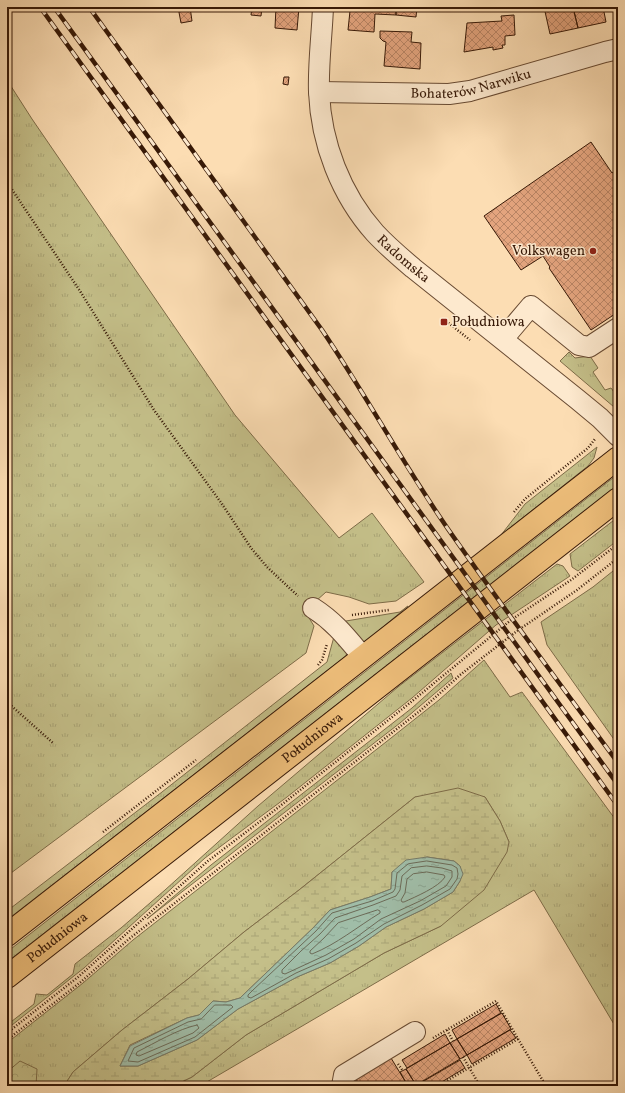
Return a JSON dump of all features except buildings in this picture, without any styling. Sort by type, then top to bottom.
[{"type":"main road","points":[[7,935],[618,458]]},
{"type":"main road","name":"Południowa","points":[[7,977],[618,499]]},
{"type":"street","name":"Radomska","points":[[323,7],[319,92],[324,129],[332,160],[341,182],[362,216],[375,233],[394,252],[600,418],[618,436]]},
{"type":"street","name":"Bohaterów Narwiku","points":[[319,92],[449,94],[463,92],[618,49]]},
{"type":"street","points":[[503,339],[531,306],[578,345],[589,347],[618,328]]},
{"type":"street","points":[[313,608],[336,625],[363,657]]},
{"type":"street","points":[[342,1086],[344,1076],[422,1037]]},
{"type":"path","points":[[7,182],[80,290],[154,410],[222,504],[251,548],[267,567],[313,608]]},
{"type":"path","points":[[510,517],[525,499],[584,452],[593,440],[598,437]]},
{"type":"path","points":[[7,1033],[78,977],[208,861],[386,722],[511,620],[571,580],[618,544]]},
{"type":"path","points":[[7,1040],[82,981],[129,939],[421,710],[460,675],[522,627],[577,590],[618,558]]},
{"type":"path","points":[[314,668],[322,660],[330,631],[336,625],[349,616],[391,610]]},
{"type":"path","points":[[7,702],[53,743]]},
{"type":"path","points":[[100,834],[199,757]]},
{"type":"path","points":[[422,1037],[447,1030],[496,1001],[546,1086]]},
{"type":"path","points":[[447,1030],[453,1041]]},
{"type":"path","points":[[438,1086],[518,1039]]},
{"type":"path","points":[[463,1058],[480,1086]]},
{"type":"green space","points":[[7,80],[32,119],[235,415],[339,538],[372,513],[424,582],[396,601],[369,604],[349,597],[326,592],[306,613],[314,626],[306,653],[7,876]]},
{"type":"green space","points":[[569,352],[575,358],[590,356],[598,368],[593,372],[605,390],[611,388],[618,397],[618,407],[614,407],[560,361]]},
{"type":"green space","points":[[597,447],[594,458],[588,466],[501,535],[525,504]]},
{"type":"green space","points":[[618,474],[618,485],[7,962],[7,952]]},
{"type":"green space","points":[[618,517],[618,540],[578,571],[572,567],[570,554]]},
{"type":"green space","points":[[557,564],[563,566],[570,576],[496,625],[412,698],[287,797],[205,858],[84,968],[7,1029],[7,1025],[34,1004],[36,994],[47,995],[73,974],[75,964],[121,928],[258,806],[398,687]]},
{"type":"green space","points":[[618,567],[618,745],[547,645],[541,622],[593,587]]},
{"type":"green space","points":[[408,606],[365,642],[355,641],[342,625],[346,621],[400,612]]},
{"type":"green space","points":[[335,633],[348,648],[346,656],[7,920],[7,911],[162,792],[327,662]]},
{"type":"green space","points":[[484,660],[510,697],[522,692],[618,823],[618,1031],[534,890],[200,1086],[173,1086],[192,1077],[246,1035],[384,953],[441,926],[509,842],[500,821],[485,797],[415,797],[122,1030],[73,1072],[64,1086],[7,1086],[7,1043],[83,983],[133,940],[439,700]]},
{"type":"green space","points":[[451,673],[453,678],[400,723],[147,919],[211,865],[412,708]]},
{"type":"green space","points":[[458,788],[485,797],[500,821],[509,842],[507,852],[484,890],[441,926],[384,953],[246,1035],[192,1077],[173,1086],[64,1086],[73,1072],[122,1030],[415,797]],"holes":[[[427,857],[454,861],[460,866],[460,881],[453,892],[424,909],[386,927],[359,946],[330,963],[297,977],[238,1009],[197,1040],[138,1066],[120,1066],[130,1045],[187,1018],[199,1015],[213,1001],[226,1002],[240,998],[330,910],[391,889],[392,872]]]},
{"type":"green space","points":[[20,1061],[37,1069],[36,1086],[7,1086],[7,1072]]},
{"type":"water","points":[[427,857],[454,861],[460,866],[463,874],[453,892],[424,909],[386,927],[359,946],[330,963],[297,977],[238,1009],[197,1040],[138,1066],[120,1066],[130,1046],[187,1018],[199,1015],[213,1001],[226,1002],[240,998],[330,910],[391,889],[392,872],[406,860]]},
{"type":"railway","points":[[40,7],[618,806]]},
{"type":"railway","points":[[54,7],[618,785]]},
{"type":"railway","points":[[89,7],[322,330],[448,529],[618,763]]},
{"type":"place","name":"Volkswagen","points":[[593,251]]},
{"type":"place","name":"Południowa","points":[[444,322]]}]
